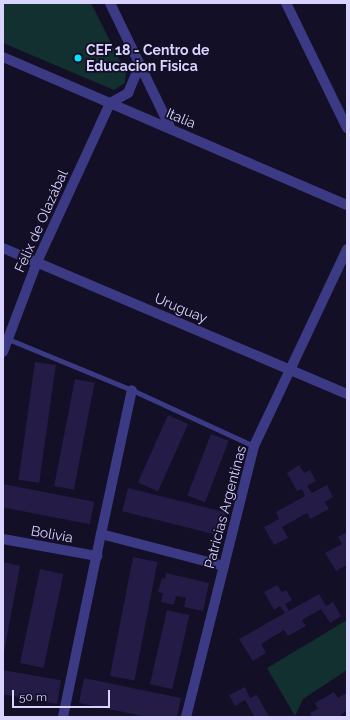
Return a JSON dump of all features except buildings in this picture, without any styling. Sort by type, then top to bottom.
[{"type":"street","points":[[110,3],[171,129]]},
{"type":"street","points":[[286,3],[347,128]]},
{"type":"street","name":"Italia","points":[[3,57],[347,205]]},
{"type":"street","points":[[110,103],[128,92],[140,65]]},
{"type":"street","name":"Félix de Olazábal","points":[[4,346],[37,262],[110,103]]},
{"type":"street","name":"Uruguay","points":[[3,248],[347,394]]},
{"type":"street","name":"Patricias Argentinas","points":[[186,717],[254,446],[347,249]]},
{"type":"street","points":[[63,717],[132,390]]},
{"type":"street","points":[[101,534],[224,566]]},
{"type":"street","name":"Bolivia","points":[[3,539],[97,556]]},
{"type":"lane","points":[[4,346],[132,390],[254,446]]},
{"type":"green space","name":"CEF 18 - Centro de Educacion Fisica","points":[[3,3],[91,3],[126,73],[125,83],[114,90],[3,43]]},
{"type":"green space","points":[[347,620],[347,670],[303,699],[295,716],[267,668]]},
{"type":"place","name":"CEF 18 - Centro de Educacion Fisica","points":[[78,58]]}]
